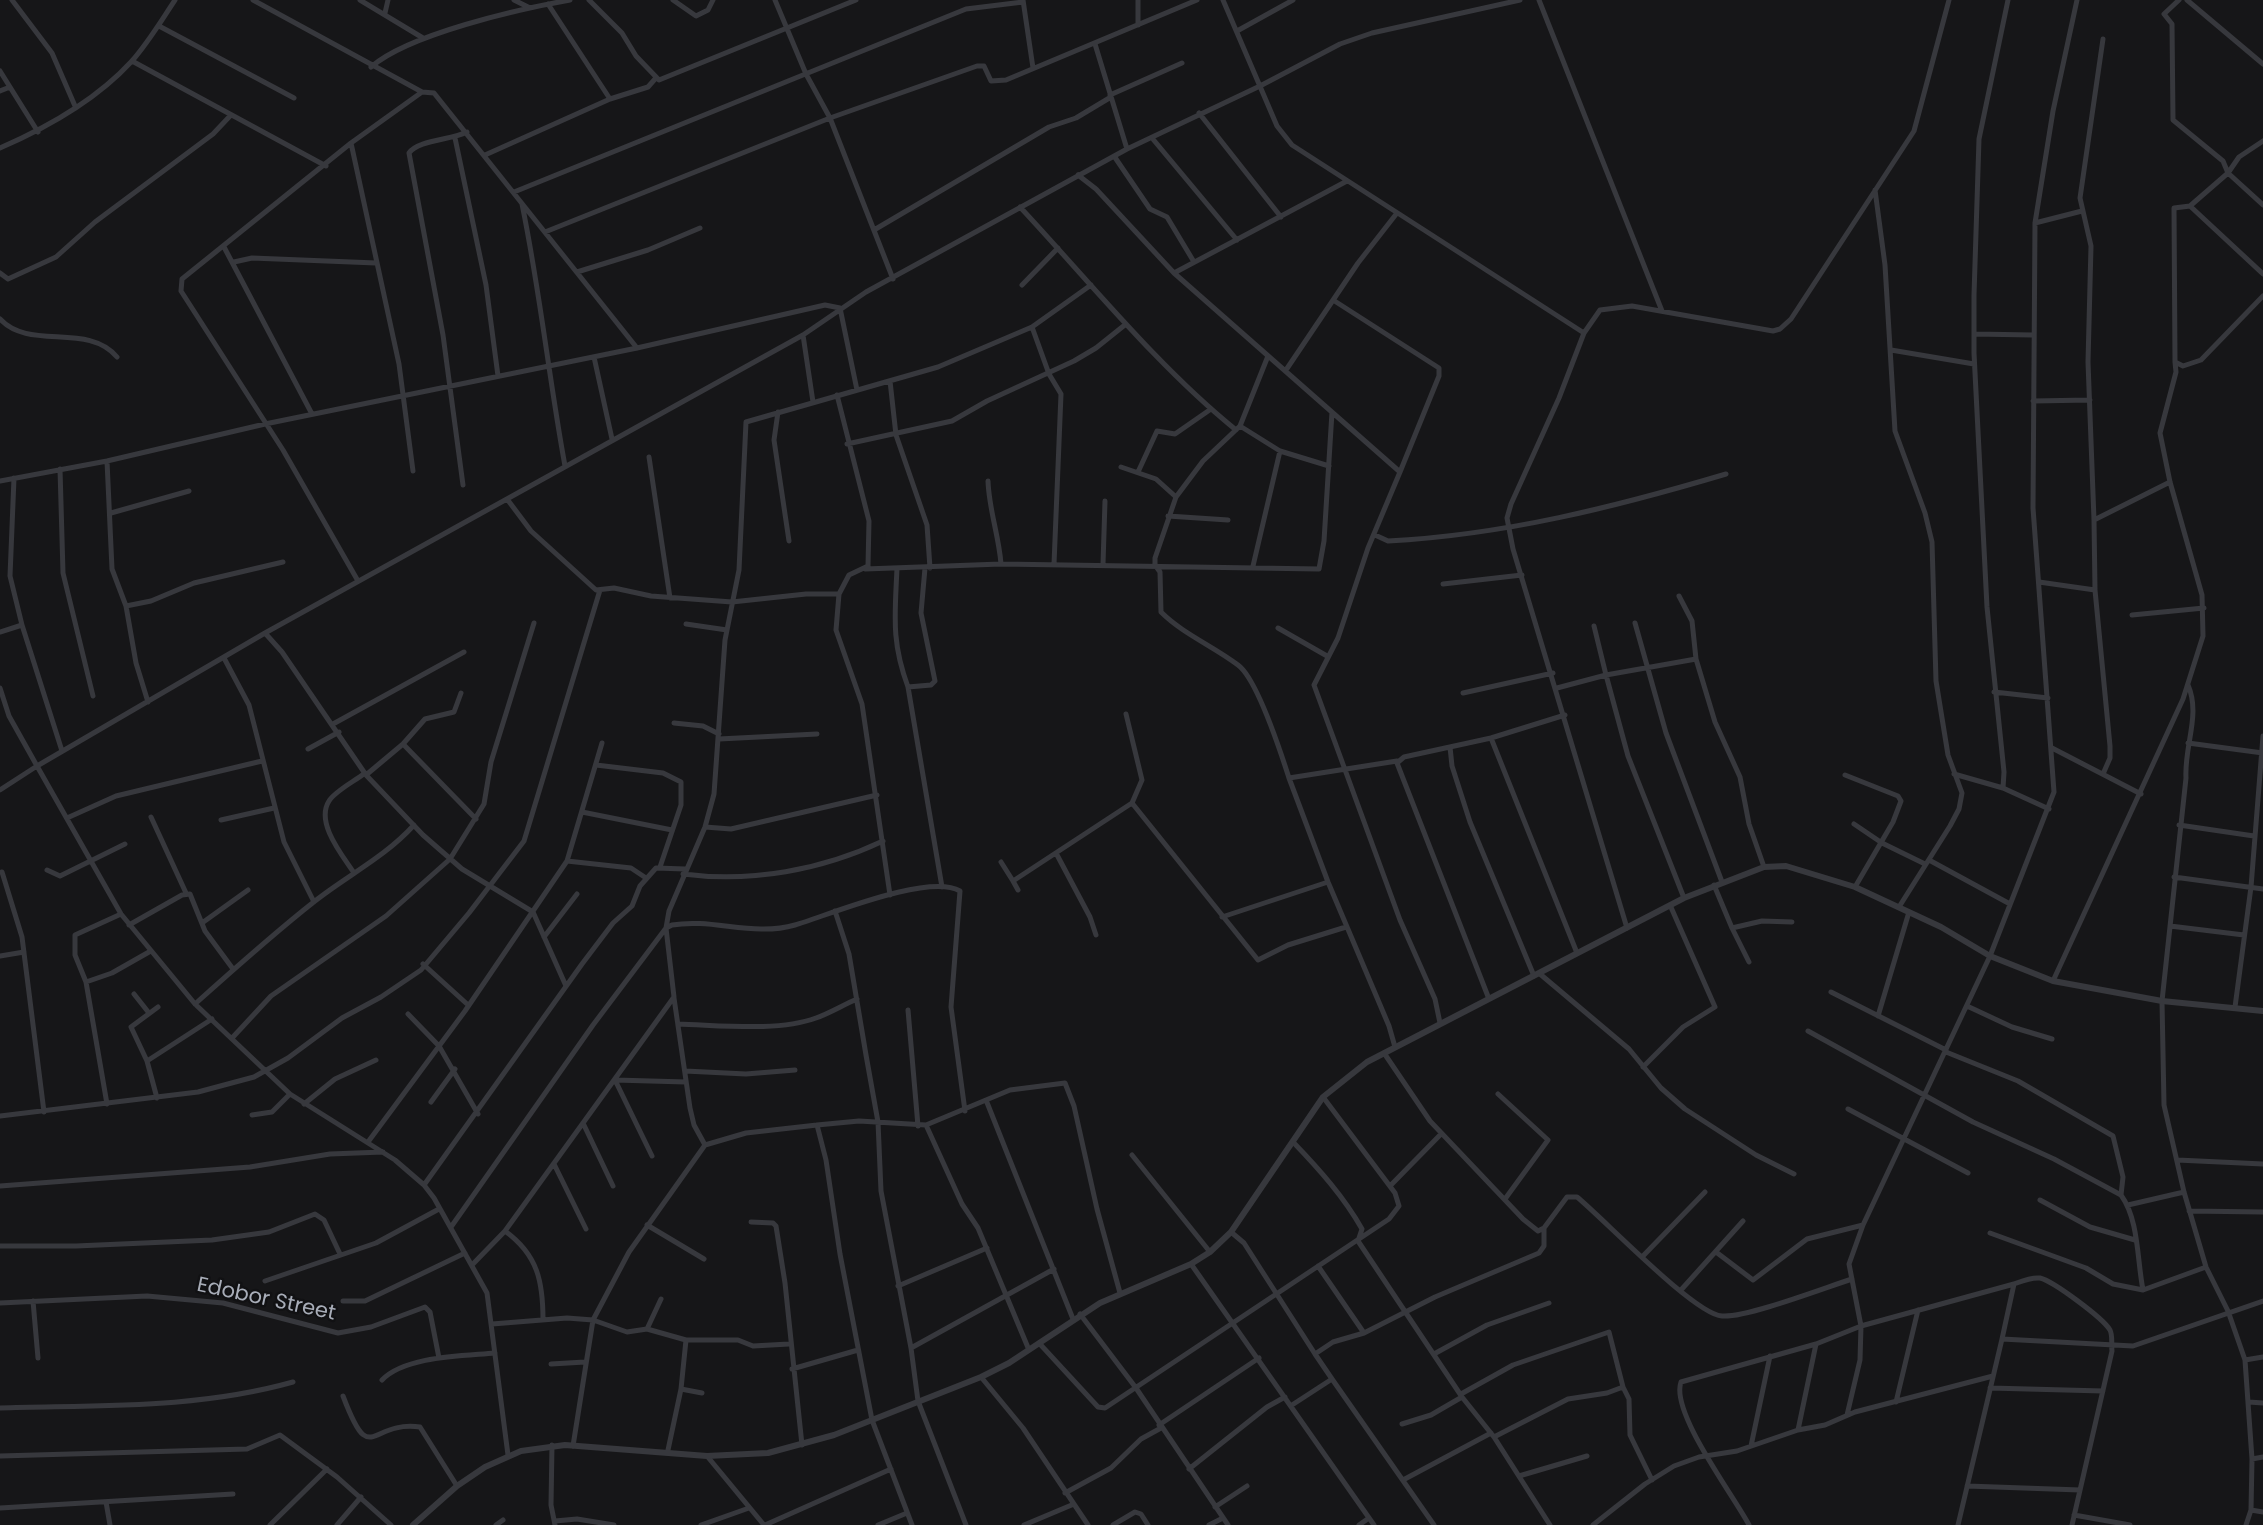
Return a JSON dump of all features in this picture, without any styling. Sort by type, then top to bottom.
[{"type":"street","points":[[12,0],[52,53],[75,106]]},
{"type":"street","points":[[0,148],[38,132],[132,61],[175,0]]},
{"type":"street","points":[[253,0],[294,20],[371,67],[422,92],[434,93],[637,348]]},
{"type":"street","points":[[360,0],[423,38]]},
{"type":"street","points":[[385,13],[388,0]]},
{"type":"street","points":[[514,0],[530,8]]},
{"type":"street","points":[[371,67],[395,50],[423,38],[530,8],[570,0]]},
{"type":"street","points":[[589,0],[622,33],[655,79],[663,80],[702,61],[856,0]]},
{"type":"street","points":[[673,0],[696,16],[708,10],[713,0]]},
{"type":"street","points":[[775,0],[806,74],[830,118],[893,279]]},
{"type":"street","points":[[1138,0],[1138,25]]},
{"type":"street","points":[[545,232],[830,118],[981,65],[994,82],[1006,80],[1197,0]]},
{"type":"street","points":[[1223,0],[1283,136],[1347,181],[1584,334]]},
{"type":"street","points":[[1237,31],[1293,0]]},
{"type":"street","points":[[0,790],[265,633],[803,335],[840,308],[1127,149],[1355,37],[1520,0]]},
{"type":"street","points":[[1539,0],[1662,311]]},
{"type":"street","points":[[1627,928],[1508,528],[1511,504],[1559,398],[1584,334],[1596,313],[1606,308],[1632,306],[1762,330],[1780,329],[1791,319],[1914,131],[1949,0]]},
{"type":"street","points":[[2003,789],[2004,772],[1994,692],[1973,334],[1979,139],[2008,0]]},
{"type":"street","points":[[1847,1415],[1860,1360],[1861,1326],[1850,1264],[1863,1225],[1990,956],[2054,792],[2034,520],[2035,223],[2053,111],[2077,0]]},
{"type":"street","points":[[2179,0],[2164,13],[2172,24],[2173,120],[2223,161],[2228,173],[2263,205]]},
{"type":"street","points":[[2187,0],[2263,64]]},
{"type":"street","points":[[514,192],[965,9],[1023,1],[1033,68]]},
{"type":"street","points":[[548,4],[610,99]]},
{"type":"street","points":[[159,26],[294,99]]},
{"type":"street","points":[[2103,39],[2081,183],[2082,211],[2091,246],[2090,400],[2095,590],[2110,746],[2110,758],[2103,774]]},
{"type":"street","points":[[1095,44],[1127,149]]},
{"type":"street","points":[[132,61],[326,166]]},
{"type":"street","points":[[874,230],[1049,127],[1076,118],[1111,96],[1182,63]]},
{"type":"street","points":[[0,71],[38,132]]},
{"type":"street","points":[[485,155],[610,99],[648,87],[655,79]]},
{"type":"street","points":[[0,91],[10,87]]},
{"type":"street","points":[[358,581],[332,532],[179,285],[182,279],[326,166],[351,143],[422,92]]},
{"type":"street","points":[[1199,113],[1280,217]]},
{"type":"street","points":[[0,273],[8,279],[56,257],[114,208],[213,134],[230,116]]},
{"type":"street","points":[[463,485],[451,385],[409,153],[414,147],[455,138],[467,132]]},
{"type":"street","points":[[455,138],[486,285],[498,376]]},
{"type":"street","points":[[1152,138],[1237,240]]},
{"type":"street","points":[[2053,981],[2141,794],[2188,685],[2203,636],[2204,608],[2170,482],[2160,430],[2176,372],[2177,290],[2173,213],[2179,206],[2190,206],[2228,173],[2239,157],[2263,141]]},
{"type":"street","points":[[351,143],[403,395],[413,471]]},
{"type":"street","points":[[1114,156],[1150,209],[1167,217],[1194,262]]},
{"type":"street","points":[[1078,175],[1096,189],[1174,273],[1400,472]]},
{"type":"street","points":[[1174,273],[1347,181]]},
{"type":"street","points":[[1875,190],[1891,350],[1895,431],[1933,541],[1936,681],[1948,755],[1962,793],[1959,808],[1899,907]]},
{"type":"street","points":[[521,201],[537,278],[547,366],[565,466]]},
{"type":"street","points":[[2190,206],[2263,274]]},
{"type":"street","points":[[1020,207],[1126,324],[1210,410],[1280,451],[1329,466]]},
{"type":"street","points":[[2035,223],[2082,211]]},
{"type":"street","points":[[1286,370],[1397,213]]},
{"type":"street","points":[[577,272],[648,250],[700,228]]},
{"type":"street","points":[[223,247],[234,262],[312,414]]},
{"type":"street","points":[[1022,285],[1058,248]]},
{"type":"street","points":[[234,262],[252,258],[376,263]]},
{"type":"street","points":[[705,1145],[694,1125],[686,1082],[666,928],[669,911],[705,827],[714,794],[727,630],[739,570],[745,477],[745,425],[749,420],[938,367],[1032,327],[1091,285]]},
{"type":"street","points":[[2175,362],[2183,366],[2201,360],[2263,296]]},
{"type":"street","points":[[1333,300],[1439,368],[1439,376],[1375,535],[1338,638],[1314,685],[1315,695],[1400,920],[1435,999],[1440,1024]]},
{"type":"street","points":[[0,481],[107,461],[265,424],[637,348],[819,306],[840,308]]},
{"type":"street","points":[[840,308],[857,390]]},
{"type":"street","points":[[0,319],[13,331],[84,340],[106,346],[117,357]]},
{"type":"street","points":[[847,444],[952,421],[1096,348],[1126,324]]},
{"type":"street","points":[[1032,327],[1049,374],[1061,394],[1054,564]]},
{"type":"street","points":[[1973,334],[2033,335]]},
{"type":"street","points":[[803,335],[813,402]]},
{"type":"street","points":[[1891,350],[1974,364]]},
{"type":"street","points":[[1155,565],[1176,497],[1203,461],[1238,428],[1268,356]]},
{"type":"street","points":[[594,357],[612,439]]},
{"type":"street","points":[[890,382],[896,435],[927,525],[928,568],[921,613],[935,681],[931,685],[908,687]]},
{"type":"street","points":[[837,395],[847,444],[869,521],[870,560],[865,569]]},
{"type":"street","points":[[2033,401],[2090,400]]},
{"type":"street","points":[[1138,472],[1157,431],[1175,434],[1210,410]]},
{"type":"street","points":[[890,895],[862,704],[836,630],[839,594],[849,575],[865,569],[1001,564],[1321,567],[1332,411]]},
{"type":"street","points":[[778,412],[774,440],[789,541]]},
{"type":"street","points":[[1252,566],[1280,451]]},
{"type":"street","points":[[649,457],[670,598]]},
{"type":"street","points":[[107,461],[112,569],[126,606],[136,663],[148,702]]},
{"type":"street","points":[[1121,467],[1156,479],[1176,497]]},
{"type":"street","points":[[60,469],[64,573],[93,696]]},
{"type":"street","points":[[1375,535],[1388,541],[1508,528],[1639,500],[1726,474]]},
{"type":"street","points":[[14,478],[10,576],[22,625],[62,751]]},
{"type":"street","points":[[988,481],[988,503],[1000,545],[1001,564]]},
{"type":"street","points":[[2094,520],[2170,482]]},
{"type":"street","points":[[111,513],[189,491]]},
{"type":"street","points":[[507,499],[531,531],[592,587],[600,590],[614,588],[670,598],[732,602],[806,594],[839,594]]},
{"type":"street","points":[[1103,564],[1105,501]]},
{"type":"street","points":[[1168,516],[1228,520]]},
{"type":"street","points":[[126,606],[151,601],[194,583],[284,562]]},
{"type":"street","points":[[1155,565],[1160,572],[1161,612],[1178,627],[1244,670],[1270,721],[1328,882],[1390,1026],[1395,1047]]},
{"type":"street","points":[[897,568],[893,623],[897,656],[908,687],[942,887]]},
{"type":"street","points":[[1444,584],[1522,575]]},
{"type":"street","points":[[2039,582],[2095,590]]},
{"type":"street","points":[[0,1116],[198,1092],[266,1072],[342,1018],[381,997],[421,970],[423,964],[450,937],[524,841],[600,590]]},
{"type":"street","points":[[1679,596],[1692,621],[1696,659],[1715,722],[1741,777],[1749,824],[1764,867]]},
{"type":"street","points":[[2132,615],[2204,608]]},
{"type":"street","points":[[1635,622],[1666,733],[1732,928],[1749,962]]},
{"type":"street","points":[[233,1037],[271,996],[386,916],[450,859],[484,804],[491,762],[534,623]]},
{"type":"street","points":[[686,624],[727,630]]},
{"type":"street","points":[[0,632],[22,625]]},
{"type":"street","points":[[1594,626],[1628,756],[1684,898]]},
{"type":"street","points":[[1278,628],[1327,656]]},
{"type":"street","points":[[265,633],[339,732],[366,774],[414,825],[450,859],[533,912],[566,986]]},
{"type":"street","points":[[333,724],[464,652]]},
{"type":"street","points":[[224,658],[249,705],[284,842],[314,902]]},
{"type":"street","points":[[1557,688],[1606,675],[1648,670],[1696,659]]},
{"type":"street","points":[[1463,693],[1553,673]]},
{"type":"street","points":[[2188,685],[2194,710],[2188,743],[2162,1001],[2164,1105],[2184,1192],[2206,1267],[2228,1311],[2245,1360],[2252,1458],[2251,1510],[2246,1525]]},
{"type":"street","points":[[0,688],[9,716],[90,864],[149,952],[195,1004],[233,1037],[290,1094],[383,1152],[424,1185],[451,1227],[487,1293],[508,1455]]},
{"type":"street","points":[[1994,692],[2048,698]]},
{"type":"street","points":[[354,873],[331,834],[327,805],[332,797],[403,744],[425,719],[454,712],[461,693]]},
{"type":"street","points":[[1013,881],[1132,803],[1142,780],[1126,714]]},
{"type":"street","points":[[1289,778],[1397,761],[1491,738],[1565,715]]},
{"type":"street","points":[[674,723],[703,726],[719,737],[817,734]]},
{"type":"street","points":[[309,749],[339,732]]},
{"type":"street","points":[[2235,1007],[2250,887],[2263,736]]},
{"type":"street","points":[[1491,738],[1577,953]]},
{"type":"street","points":[[368,1142],[439,1046],[567,862],[602,743]]},
{"type":"street","points":[[2188,743],[2262,753]]},
{"type":"street","points":[[403,744],[476,819]]},
{"type":"street","points":[[1450,747],[1452,766],[1471,822],[1537,975],[1629,1049],[1661,1088],[1685,1109],[1756,1155],[1794,1174]]},
{"type":"street","points":[[2052,748],[2141,794]]},
{"type":"street","points":[[67,818],[116,796],[262,761]]},
{"type":"street","points":[[1397,761],[1398,774],[1489,999]]},
{"type":"street","points":[[424,1185],[478,1114],[566,986],[613,923],[632,906],[646,878],[660,867],[681,805],[681,782],[663,773],[596,765]]},
{"type":"street","points":[[1954,774],[2003,789],[2049,809]]},
{"type":"street","points":[[1845,775],[1900,797],[1893,822],[1855,887]]},
{"type":"street","points":[[705,827],[731,829],[877,795]]},
{"type":"street","points":[[1132,803],[1258,960],[1288,945],[1346,927]]},
{"type":"street","points":[[221,820],[274,808]]},
{"type":"street","points":[[582,812],[673,830]]},
{"type":"street","points":[[151,817],[215,948],[233,970]]},
{"type":"street","points":[[1854,824],[1882,843],[2011,904]]},
{"type":"street","points":[[195,1004],[314,902],[393,848],[414,825]]},
{"type":"street","points":[[2179,825],[2254,836]]},
{"type":"street","points":[[660,867],[726,877],[776,873],[840,860],[883,841]]},
{"type":"street","points":[[47,870],[61,876],[90,864],[125,844]]},
{"type":"street","points":[[1056,853],[1090,917],[1096,935]]},
{"type":"street","points":[[567,862],[631,868],[646,878]]},
{"type":"street","points":[[1001,862],[1018,890]]},
{"type":"street","points":[[413,1525],[457,1486],[508,1455],[552,1445],[668,1450],[707,1456],[768,1453],[802,1445],[981,1377],[1029,1350],[1080,1314],[1120,1293],[1191,1264],[1210,1252],[1231,1232],[1323,1097],[1345,1078],[1395,1047],[1670,905],[1764,867],[1798,868],[1855,887],[1909,912],[1990,956],[2053,981],[2162,1001],[2263,1011]]},
{"type":"street","points":[[2,872],[24,952],[44,1112]]},
{"type":"street","points":[[2174,877],[2263,889]]},
{"type":"street","points":[[1222,917],[1328,882]]},
{"type":"street","points":[[451,1227],[600,1015],[666,928],[680,924],[770,930],[890,895],[954,887],[960,891],[961,897],[951,1007],[965,1111]]},
{"type":"street","points":[[202,923],[248,890]]},
{"type":"street","points":[[129,925],[186,893]]},
{"type":"street","points":[[544,937],[577,894]]},
{"type":"street","points":[[1643,1066],[1683,1027],[1716,1007],[1670,905]]},
{"type":"street","points":[[835,911],[849,954],[878,1122],[881,1191],[912,1348],[918,1401],[966,1525]]},
{"type":"street","points":[[1878,1016],[1909,912]]},
{"type":"street","points":[[107,1104],[86,982],[75,955],[75,935],[121,914]]},
{"type":"street","points":[[1732,928],[1762,921],[1791,922]]},
{"type":"street","points":[[2170,926],[2244,935]]},
{"type":"street","points":[[0,956],[24,952]]},
{"type":"street","points":[[86,982],[112,972],[149,952]]},
{"type":"street","points":[[423,964],[467,1004]]},
{"type":"street","points":[[1830,992],[1946,1051],[2018,1081],[2039,1096],[2108,1130],[2115,1140],[2120,1158],[2123,1177],[2121,1195]]},
{"type":"street","points":[[134,994],[149,1013]]},
{"type":"street","points":[[472,1265],[505,1231],[674,997]]},
{"type":"street","points":[[678,1024],[748,1026],[797,1022],[815,1019],[857,999]]},
{"type":"street","points":[[1967,1006],[2012,1027],[2052,1039]]},
{"type":"street","points":[[157,1098],[147,1061],[131,1027],[158,1007]]},
{"type":"street","points":[[908,1010],[918,1126]]},
{"type":"street","points":[[408,1014],[439,1046],[455,1069],[478,1114]]},
{"type":"street","points":[[147,1061],[212,1019]]},
{"type":"street","points":[[1808,1031],[1923,1095],[2121,1195],[2128,1205],[2143,1290]]},
{"type":"street","points":[[1384,1053],[1441,1133],[1535,1229],[1544,1228]]},
{"type":"street","points":[[304,1104],[327,1083],[376,1060]]},
{"type":"street","points":[[431,1102],[455,1069]]},
{"type":"street","points":[[685,1071],[746,1074],[795,1070]]},
{"type":"street","points":[[615,1080],[686,1082]]},
{"type":"street","points":[[615,1080],[652,1156]]},
{"type":"street","points":[[573,1446],[593,1320],[647,1225],[705,1145],[746,1133],[878,1122],[926,1125],[1010,1090],[1055,1084],[1068,1086],[1120,1293]]},
{"type":"street","points":[[252,1115],[272,1112],[290,1094]]},
{"type":"street","points":[[1498,1094],[1548,1140],[1505,1199]]},
{"type":"street","points":[[1039,1343],[1098,1407],[1111,1405],[1232,1322],[1358,1241],[1397,1212],[1399,1201],[1390,1186],[1323,1097]]},
{"type":"street","points":[[986,1100],[1073,1319]]},
{"type":"street","points":[[1848,1109],[1902,1141],[1968,1173]]},
{"type":"street","points":[[583,1123],[613,1186]]},
{"type":"street","points":[[817,1125],[826,1160],[872,1420],[912,1525]]},
{"type":"street","points":[[926,1125],[987,1248],[1029,1350]]},
{"type":"street","points":[[1390,1186],[1441,1133]]},
{"type":"street","points":[[1293,1142],[1326,1177],[1355,1217],[1362,1229],[1358,1241]]},
{"type":"street","points":[[0,1186],[250,1167],[330,1154],[383,1152]]},
{"type":"street","points":[[1132,1155],[1210,1252]]},
{"type":"street","points":[[2177,1160],[2263,1164]]},
{"type":"street","points":[[554,1164],[586,1228]]},
{"type":"street","points":[[1643,1256],[1705,1192]]},
{"type":"street","points":[[2128,1205],[2184,1192]]},
{"type":"street","points":[[1315,1354],[1333,1342],[1364,1333],[1436,1297],[1539,1253],[1544,1246],[1544,1228],[1567,1197],[1572,1195],[1681,1290],[1713,1314],[1730,1315],[1852,1279]]},
{"type":"street","points":[[2040,1200],[2090,1227],[2135,1240]]},
{"type":"street","points":[[265,1281],[376,1243],[439,1209]]},
{"type":"street","points":[[2189,1211],[2263,1212]]},
{"type":"street","points":[[0,1246],[76,1246],[212,1240],[269,1232],[315,1214],[324,1220],[340,1254]]},
{"type":"street","points":[[1681,1290],[1743,1221]]},
{"type":"street","points":[[751,1222],[773,1223],[776,1226],[785,1283],[789,1344],[802,1445]]},
{"type":"street","points":[[647,1225],[704,1259]]},
{"type":"street","points":[[1716,1252],[1753,1280],[1807,1239],[1863,1225]]},
{"type":"street","points":[[505,1231],[516,1239],[540,1275],[543,1320]]},
{"type":"street","points":[[1231,1232],[1244,1243],[1315,1354],[1434,1525]]},
{"type":"street","points":[[1990,1233],[2086,1268],[2113,1284],[2143,1290],[2206,1267]]},
{"type":"street","points":[[1358,1241],[1462,1396],[1493,1435],[1550,1525]]},
{"type":"street","points":[[898,1286],[987,1248]]},
{"type":"street","points":[[343,1301],[365,1301],[465,1253]]},
{"type":"street","points":[[1191,1264],[1374,1525]]},
{"type":"street","points":[[1318,1266],[1364,1333]]},
{"type":"street","points":[[912,1348],[1054,1269]]},
{"type":"street","points":[[1749,1525],[1687,1420],[1679,1393],[1681,1382],[1816,1344],[1861,1326],[2029,1278],[2048,1281],[2104,1323],[2111,1333],[2112,1346],[2103,1391],[2072,1525]]},
{"type":"street","points":[[1958,1525],[2014,1284]]},
{"type":"street","name":"Edobor Street","points":[[0,1303],[104,1296],[186,1299],[223,1303],[338,1333],[371,1327],[425,1307],[430,1312],[439,1358]]},
{"type":"street","points":[[647,1329],[661,1299]]},
{"type":"street","points":[[33,1301],[37,1358]]},
{"type":"street","points":[[2002,1339],[2133,1346],[2263,1301]]},
{"type":"street","points":[[1434,1354],[1487,1325],[1549,1303]]},
{"type":"street","points":[[1896,1402],[1918,1310]]},
{"type":"street","points":[[1080,1314],[1136,1388],[1228,1525]]},
{"type":"street","points":[[492,1324],[593,1320],[627,1332],[647,1329],[686,1340],[738,1340],[753,1346],[789,1344]]},
{"type":"street","points":[[1402,1424],[1431,1415],[1513,1365],[1606,1331],[1621,1370],[1623,1387],[1628,1395],[1630,1435],[1652,1480]]},
{"type":"street","points":[[668,1450],[681,1389],[686,1340]]},
{"type":"street","points":[[1798,1430],[1816,1344]]},
{"type":"street","points":[[792,1369],[858,1350]]},
{"type":"street","points":[[382,1380],[394,1371],[439,1358],[495,1353]]},
{"type":"street","points":[[1751,1446],[1770,1356]]},
{"type":"street","points":[[2245,1360],[2263,1357]]},
{"type":"street","points":[[1065,1493],[1111,1468],[1141,1439],[1259,1358]]},
{"type":"street","points":[[551,1364],[585,1363]]},
{"type":"street","points":[[1593,1525],[1674,1466],[1707,1455],[1751,1446],[1798,1430],[1825,1425],[1847,1415],[1993,1376]]},
{"type":"street","points":[[981,1377],[1023,1428],[1087,1525]]},
{"type":"street","points":[[1292,1405],[1332,1379]]},
{"type":"street","points":[[0,1409],[194,1403],[235,1397],[293,1382]]},
{"type":"street","points":[[1403,1480],[1568,1399],[1607,1393],[1623,1387]]},
{"type":"street","points":[[1990,1388],[2103,1391]]},
{"type":"street","points":[[681,1389],[702,1393]]},
{"type":"street","points":[[343,1396],[355,1427],[360,1435],[367,1438],[407,1427],[420,1427],[457,1486]]},
{"type":"street","points":[[1189,1469],[1267,1407],[1285,1397]]},
{"type":"street","points":[[2249,1402],[2263,1403]]},
{"type":"street","points":[[0,1456],[247,1449],[280,1435],[327,1469],[391,1525]]},
{"type":"street","points":[[552,1445],[551,1505],[555,1523],[577,1519],[614,1525]]},
{"type":"street","points":[[707,1456],[764,1525],[891,1469]]},
{"type":"street","points":[[1519,1476],[1587,1456]]},
{"type":"street","points":[[2252,1458],[2263,1457]]},
{"type":"street","points":[[270,1525],[327,1469]]},
{"type":"street","points":[[1215,1507],[1247,1486]]},
{"type":"street","points":[[1967,1486],[2080,1490]]},
{"type":"street","points":[[0,1508],[233,1494]]},
{"type":"street","points":[[337,1525],[360,1497]]},
{"type":"street","points":[[106,1502],[110,1525]]},
{"type":"street","points":[[1024,1525],[1074,1504]]},
{"type":"street","points":[[701,1525],[749,1508]]},
{"type":"street","points":[[2251,1510],[2263,1512]]},
{"type":"street","points":[[1113,1525],[1135,1512],[1141,1514],[1147,1525]]},
{"type":"street","points":[[877,1525],[907,1513]]},
{"type":"street","points":[[2074,1515],[2130,1525]]},
{"type":"street","points":[[1209,1525],[1223,1518]]},
{"type":"street","points":[[1359,1525],[1369,1518]]},
{"type":"street","points":[[496,1525],[503,1520]]}]
